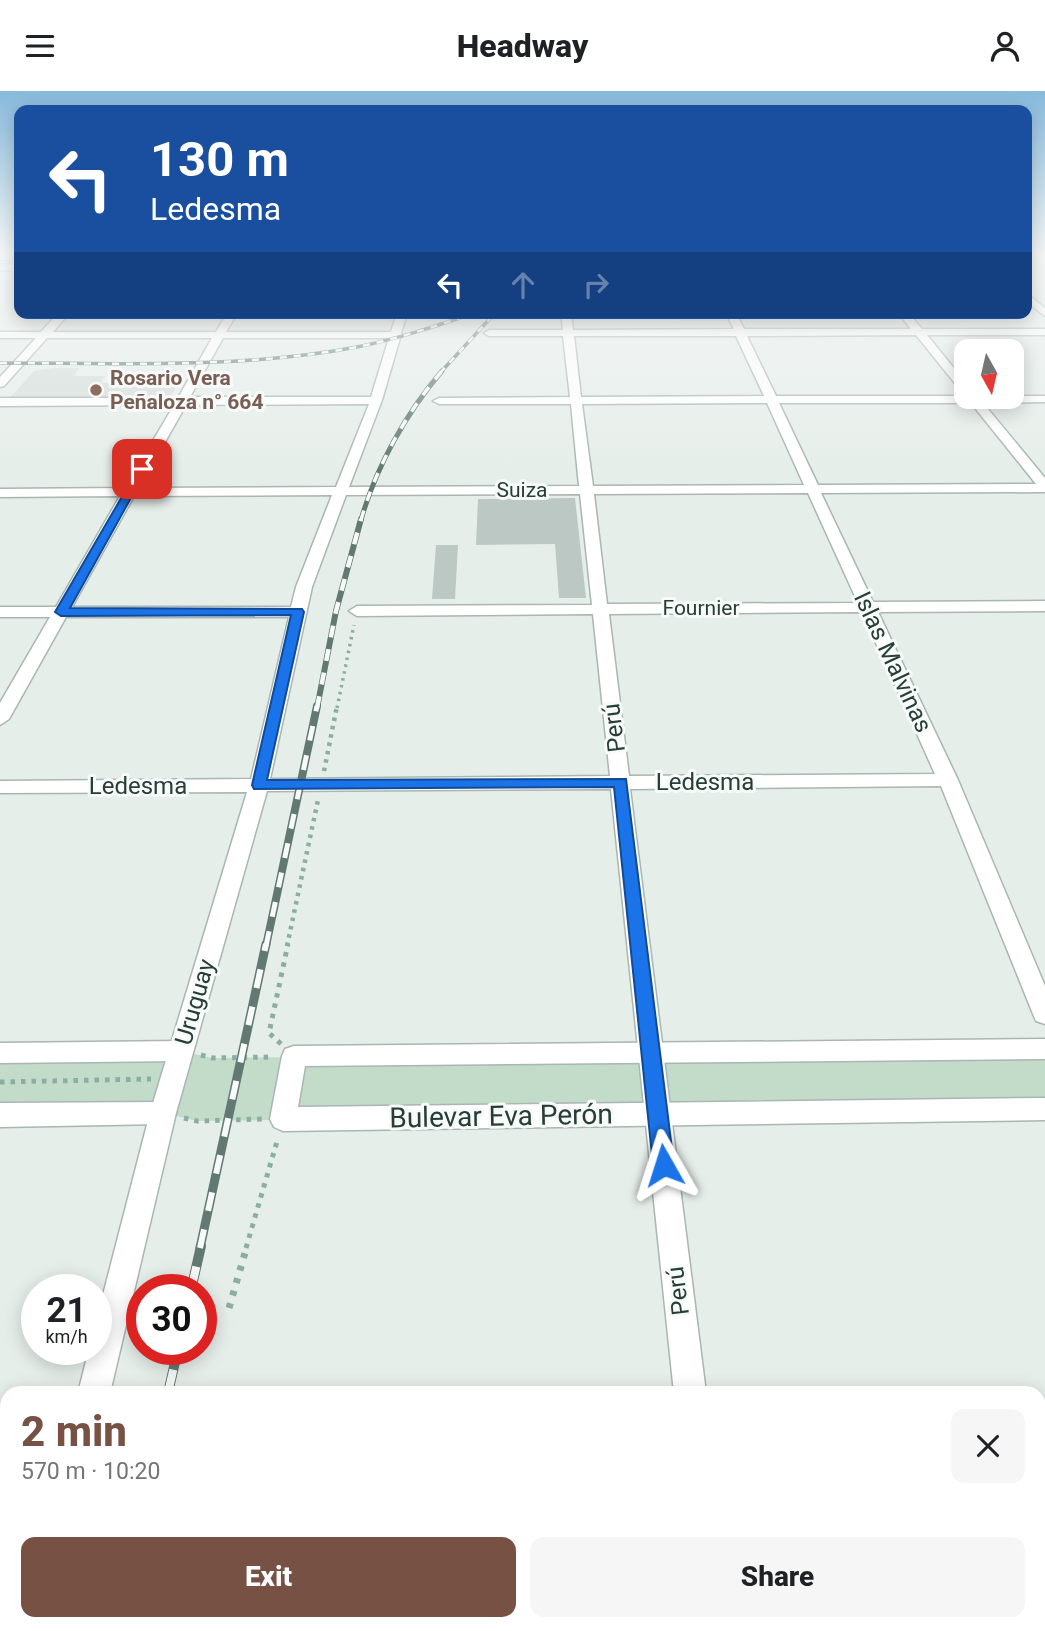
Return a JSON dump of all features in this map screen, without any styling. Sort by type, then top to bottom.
[{"type":"street","points":[[0,384],[50,328]]},
{"type":"street","points":[[0,719],[223,328]]},
{"type":"street","points":[[343,491],[399,328]]},
{"type":"street","points":[[489,334],[532,328]]},
{"type":"street","name":"Perú","points":[[568,328],[689,1386]]},
{"type":"street","points":[[651,328],[740,333],[1045,333]]},
{"type":"street","name":"Islas Malvinas","points":[[738,328],[948,780],[1045,1014]]},
{"type":"street","points":[[915,328],[954,376]]},
{"type":"street","points":[[0,335],[398,334]]},
{"type":"street","points":[[439,401],[771,400],[954,395]]},
{"type":"street","points":[[1024,398],[1045,399]]},
{"type":"street","points":[[0,402],[376,400]]},
{"type":"street","points":[[981,409],[1045,488]]},
{"type":"street","name":"Suiza","points":[[0,492],[1045,488]]},
{"type":"street","name":"Uruguay","points":[[96,1386],[163,1113],[259,785],[298,612],[312,565],[343,491]]},
{"type":"street","name":"Fournier","points":[[357,611],[1045,606]]},
{"type":"street","points":[[0,612],[298,612]]},
{"type":"street","name":"Ledesma","points":[[0,787],[948,780]]},
{"type":"street","points":[[283,1119],[294,1056],[1045,1049]]},
{"type":"street","points":[[0,1053],[181,1051]]},
{"type":"street","name":"Bulevar Eva Perón","points":[[283,1119],[1045,1109]]},
{"type":"street","points":[[0,1115],[163,1113]]},
{"type":"path","points":[[269,1033],[357,611]]},
{"type":"path","points":[[181,1051],[213,1058],[294,1056]]},
{"type":"path","points":[[0,1082],[173,1077]]},
{"type":"path","points":[[163,1113],[197,1121],[283,1119],[229,1308]]},
{"type":"shaded area","name":"Rosario Vera Peñaloza n° 664","points":[[79,368],[74,376],[105,376],[100,383],[179,382],[170,397],[10,398],[34,371]]},
{"type":"green space","points":[[1045,1049],[1045,1109],[197,1121],[163,1113],[0,1115],[0,1053],[181,1051],[213,1058]]},
{"type":"building","points":[[575,498],[586,598],[559,598],[555,544],[476,545],[478,499]]},
{"type":"building","points":[[436,545],[458,545],[455,599],[432,599]]},
{"type":"railway","points":[[0,363],[134,364],[269,359],[357,347],[429,328]]},
{"type":"railway","points":[[440,373],[481,328]]},
{"type":"railway","points":[[361,520],[375,480],[394,441],[416,405],[442,371]]},
{"type":"railway","points":[[317,708],[336,611],[361,519]]},
{"type":"railway","points":[[266,946],[317,706]]},
{"type":"railway","points":[[200,1248],[266,944]]},
{"type":"railway","points":[[195,1274],[201,1246]]},
{"type":"railway","points":[[170,1386],[174,1365]]},
{"type":"place","name":"Rosario Vera Peñaloza n° 664","points":[[96,390]]},
{"type":"route","points":[[142,469],[61,612],[298,612],[259,785],[620,783],[664,1165]]}]
